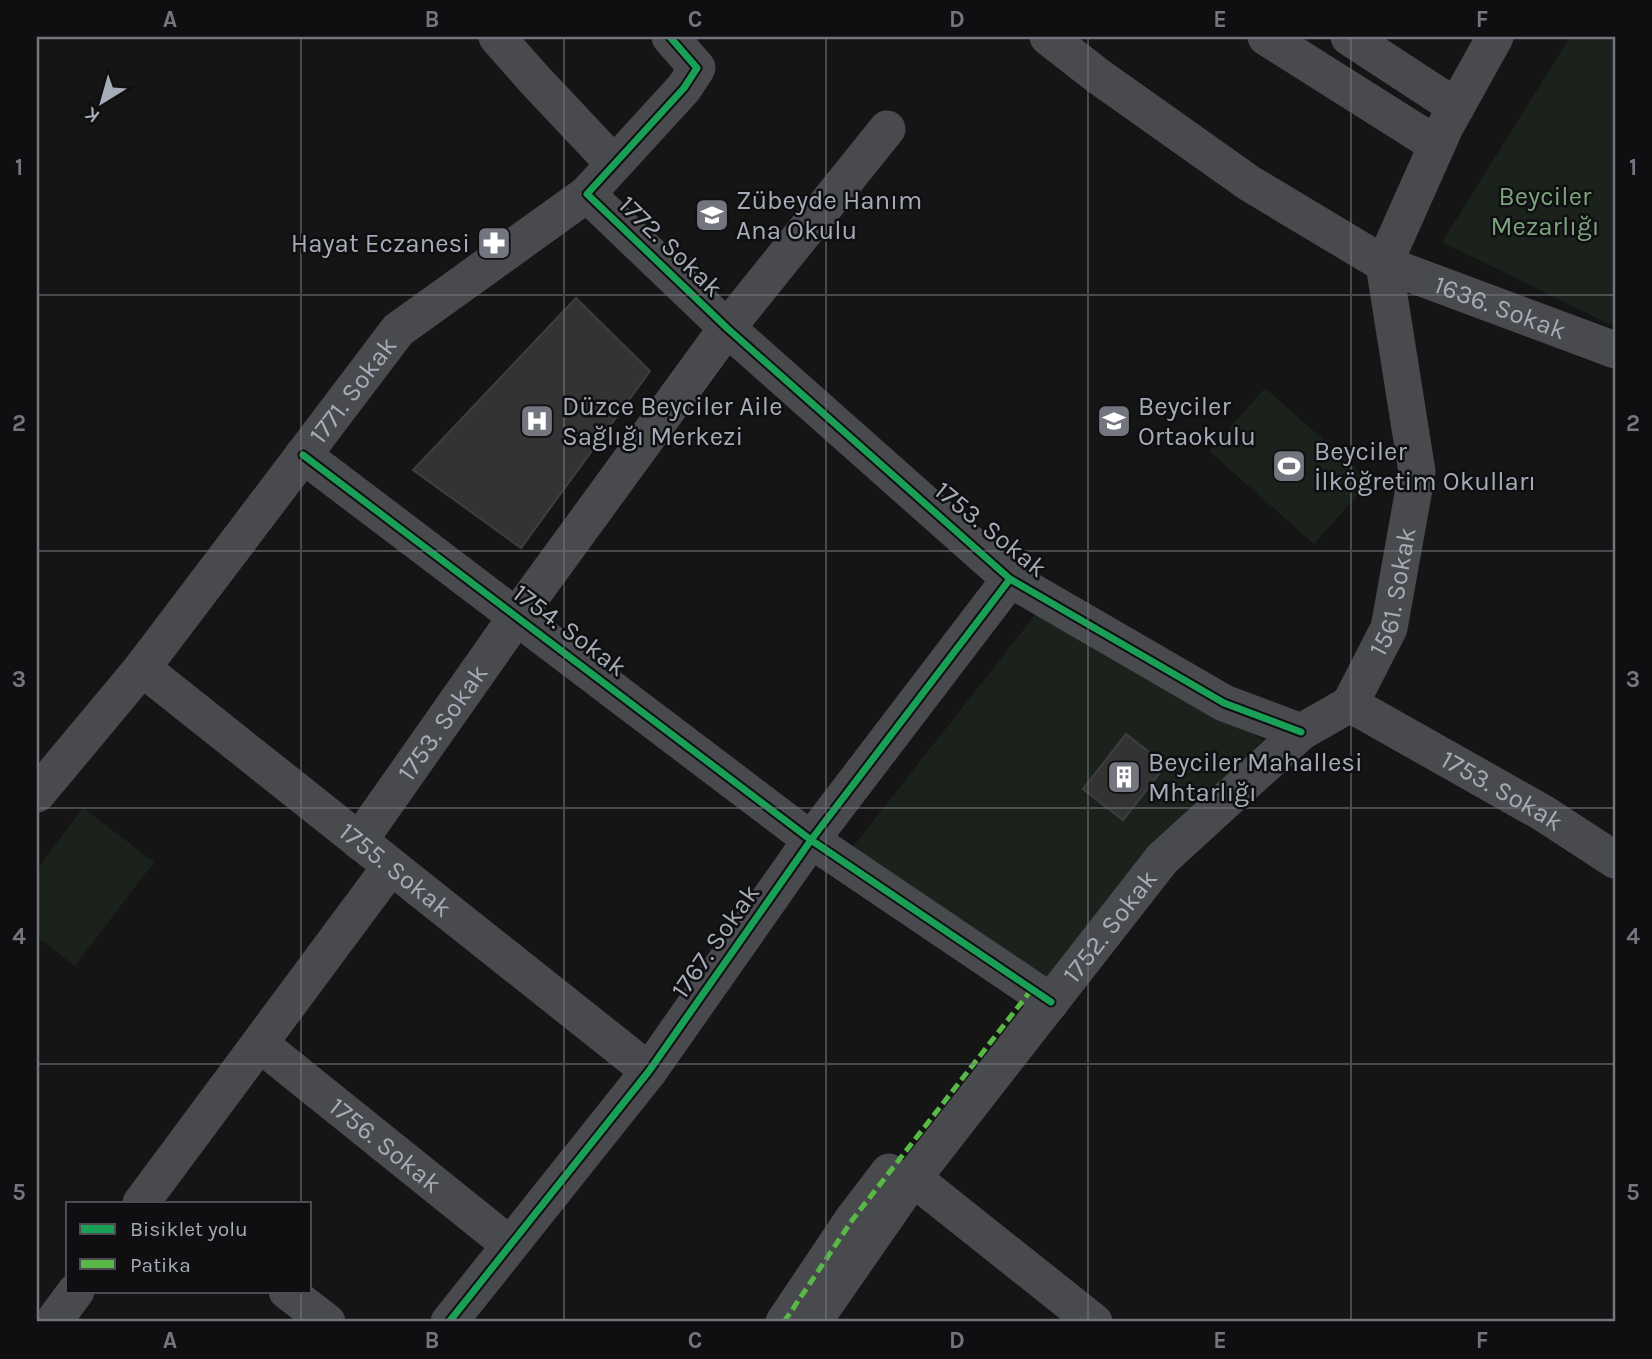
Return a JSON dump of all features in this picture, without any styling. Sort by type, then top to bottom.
[{"type":"street","points":[[497,37],[614,164]]},
{"type":"street","name":"1772. Sokak","points":[[670,37],[697,68],[684,88],[586,194],[727,328]]},
{"type":"street","points":[[1048,37],[1098,76],[1249,183],[1384,264],[1437,145],[1495,37]]},
{"type":"street","points":[[1266,37],[1437,145]]},
{"type":"street","points":[[1349,37],[1456,107]]},
{"type":"street","points":[[727,328],[887,129]]},
{"type":"street","name":"1771. Sokak","points":[[37,793],[142,668],[398,330],[586,194]]},
{"type":"street","name":"1636. Sokak","points":[[1384,264],[1606,341]]},
{"type":"street","name":"1561. Sokak","points":[[1350,704],[1389,628],[1417,472],[1384,264]]},
{"type":"street","name":"1753. Sokak","points":[[359,841],[517,616],[727,328],[1010,579],[1224,703],[1301,732]]},
{"type":"street","name":"1754. Sokak","points":[[303,455],[811,839],[1041,995]]},
{"type":"street","name":"1767. Sokak","points":[[449,1322],[649,1071],[811,839],[1010,579]]},
{"type":"street","name":"1755. Sokak","points":[[142,668],[649,1071]]},
{"type":"street","name":"1753. Sokak","points":[[1350,704],[1543,813],[1615,860]]},
{"type":"street","name":"1752. Sokak","points":[[813,1322],[1041,995],[1162,859],[1301,732],[1350,704]]},
{"type":"street","points":[[157,1198],[260,1044],[391,866]]},
{"type":"street","points":[[783,1322],[853,1219],[1041,995]]},
{"type":"street","name":"1756. Sokak","points":[[260,1044],[510,1245]]},
{"type":"street","points":[[913,1178],[1094,1322]]},
{"type":"street","points":[[53,1322],[75,1292]]},
{"type":"street","points":[[288,1292],[327,1322]]},
{"type":"green space","name":"Beyciler Mezarlığı","points":[[1570,37],[1615,37],[1615,327],[1442,242]]},
{"type":"green space","name":"Beyciler İlköğretim Okulları","points":[[1265,388],[1370,481],[1314,544],[1209,451]]},
{"type":"green space","points":[[1039,610],[1263,740],[1137,863],[1050,989],[852,848]]},
{"type":"green space","points":[[83,808],[154,862],[75,966],[37,937],[37,869]]},
{"type":"building","name":"Düzce Beyciler Aile Sağlığı Merkezi","points":[[576,298],[650,371],[521,548],[413,470]]},
{"type":"building","name":"Beyciler Mahallesi Mhtarlığı","points":[[1126,734],[1166,765],[1123,820],[1083,789]]},
{"type":"marked path","points":[[784,1322],[853,1219],[1032,989]]},
{"type":"cycle path","points":[[670,37],[697,68],[684,88],[587,194],[727,328],[1010,579],[1224,703],[1301,732]]},
{"type":"cycle path","points":[[303,455],[811,840],[1051,1002]]},
{"type":"cycle path","points":[[449,1322],[649,1071],[811,840],[1010,579]]},
{"type":"place","name":"Zübeyde Hanım Ana Okulu","points":[[712,215]]},
{"type":"place","name":"Hayat Eczanesi","points":[[494,243]]},
{"type":"place","name":"Düzce Beyciler Aile Sağlığı Merkezi","points":[[537,421]]},
{"type":"place","name":"Beyciler Ortaokulu","points":[[1114,421]]},
{"type":"place","name":"Beyciler İlköğretim Okulları","points":[[1289,466]]},
{"type":"place","name":"Beyciler Mahallesi Mhtarlığı","points":[[1124,777]]}]
